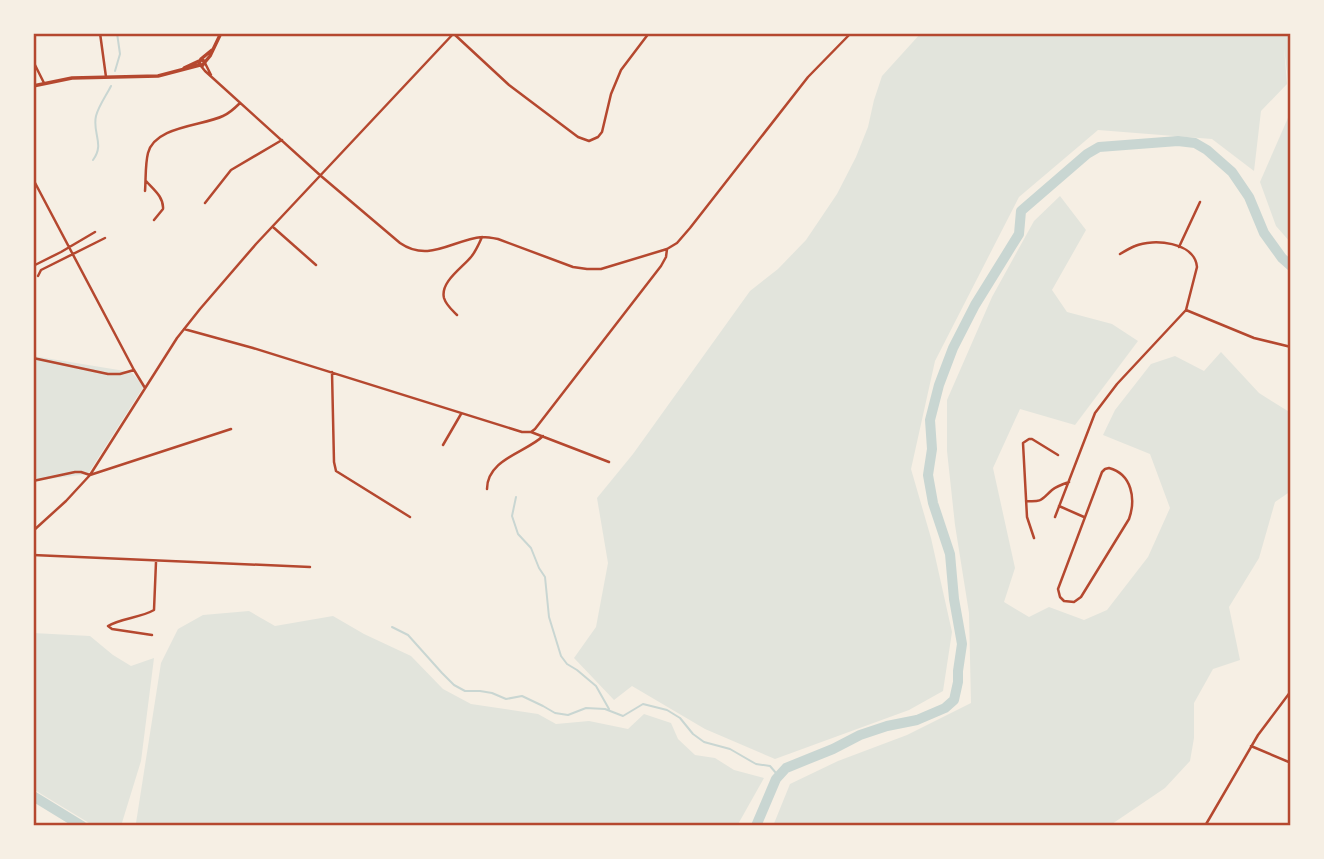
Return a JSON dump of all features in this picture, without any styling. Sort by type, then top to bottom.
[{"type":"street","points":[[100,33],[106,77]]},
{"type":"street","points":[[33,86],[72,78],[158,76],[191,64],[202,63],[221,33]]},
{"type":"street","points":[[33,531],[90,475],[184,329],[200,309],[453,33],[509,85],[578,138],[589,141],[598,138],[602,132],[611,94],[621,70],[649,33]]},
{"type":"street","points":[[202,63],[205,71],[321,176],[400,243],[411,249],[438,250],[482,237],[498,239],[573,267],[601,269],[667,249],[677,243],[808,77],[850,33]]},
{"type":"street","points":[[33,61],[45,84]]},
{"type":"street","points":[[145,191],[151,145],[184,127],[220,117],[233,110],[240,102]]},
{"type":"street","points":[[205,203],[226,174],[282,140]]},
{"type":"street","points":[[33,179],[145,388]]},
{"type":"street","points":[[146,181],[159,195],[164,206],[154,220]]},
{"type":"street","points":[[1179,247],[1200,202]]},
{"type":"street","points":[[273,227],[316,265]]},
{"type":"street","points":[[33,266],[95,232]]},
{"type":"street","points":[[457,315],[444,299],[444,289],[470,258],[482,237]]},
{"type":"street","points":[[38,276],[41,270],[105,238]]},
{"type":"street","points":[[1055,517],[1098,407],[1186,310],[1197,262],[1194,256],[1165,242],[1146,243],[1120,254]]},
{"type":"street","points":[[531,432],[661,266],[667,249]]},
{"type":"street","points":[[1186,310],[1254,338],[1291,347]]},
{"type":"street","points":[[184,329],[522,432],[544,436],[609,462]]},
{"type":"street","points":[[33,358],[108,373],[120,374],[134,370]]},
{"type":"street","points":[[332,373],[336,471],[410,517]]},
{"type":"street","points":[[443,445],[461,413]]},
{"type":"street","points":[[33,481],[75,472],[90,475],[230,429]]},
{"type":"street","points":[[488,489],[489,479],[499,465],[526,446],[534,445],[544,436]]},
{"type":"street","points":[[1034,538],[1028,524],[1023,443],[1032,439],[1058,455]]},
{"type":"street","points":[[1109,468],[1118,471],[1130,487],[1132,504],[1129,519],[1081,597],[1074,601],[1064,601],[1058,589],[1084,517],[1102,472],[1109,468]]},
{"type":"street","points":[[1026,500],[1040,501],[1056,487],[1069,482]]},
{"type":"street","points":[[1059,506],[1084,517]]},
{"type":"street","points":[[33,555],[310,567]]},
{"type":"street","points":[[152,635],[112,629],[108,626],[154,610],[156,561]]},
{"type":"street","points":[[1205,826],[1251,746],[1291,691]]},
{"type":"street","points":[[1251,746],[1291,763]]},
{"type":"shaded area","points":[[921,33],[1291,33],[1291,104],[1284,48],[1287,84],[1261,111],[1254,171],[1212,139],[1098,130],[1019,197],[935,361],[911,469],[931,538],[952,632],[943,691],[909,710],[775,759],[705,729],[632,686],[614,700],[574,658],[596,627],[608,563],[597,498],[633,454],[750,291],[778,269],[806,240],[837,194],[856,157],[868,127],[882,76]]},
{"type":"shaded area","points":[[1291,111],[1291,243],[1276,226],[1260,182]]},
{"type":"shaded area","points":[[1060,196],[1086,230],[1052,290],[1067,312],[1112,324],[1138,341],[1075,425],[1020,409],[993,468],[1015,568],[1004,602],[1029,617],[1049,607],[1084,620],[1107,610],[1148,557],[1170,508],[1150,454],[1103,435],[1115,410],[1151,364],[1175,356],[1204,371],[1221,352],[1259,393],[1291,413],[1291,491],[1275,502],[1259,558],[1229,607],[1240,660],[1213,669],[1194,703],[1194,738],[1190,761],[1165,788],[1109,826],[773,826],[790,784],[838,761],[907,735],[971,703],[969,613],[947,451],[947,400],[992,297],[1034,221]]},
{"type":"shaded area","points":[[33,356],[131,372],[144,386],[88,474],[33,481]]},
{"type":"shaded area","points":[[249,611],[275,626],[333,616],[411,656],[443,689],[471,704],[538,714],[556,724],[589,721],[628,729],[644,714],[671,723],[678,739],[695,755],[715,758],[734,770],[764,778],[737,826],[134,826],[161,663],[178,629],[203,615]]},
{"type":"shaded area","points":[[33,633],[90,636],[131,666],[154,658],[141,761],[121,826],[94,826],[33,789]]},
{"type":"waterway","points":[[115,71],[120,54],[117,33]]},
{"type":"waterway","points":[[93,160],[98,149],[96,116],[111,86]]},
{"type":"waterway","points":[[756,826],[776,779],[786,768],[860,735],[917,720],[945,708],[954,700],[962,644],[950,554],[933,503],[928,475],[932,449],[930,420],[953,348],[975,305],[1019,234],[1021,211],[1087,154],[1099,147],[1178,141],[1195,143],[1232,172],[1249,197],[1264,233],[1291,266]]},
{"type":"waterway","points":[[516,497],[512,516],[518,534],[531,548],[545,577],[549,617],[561,656],[567,664],[596,686],[609,709]]},
{"type":"waterway","points":[[392,627],[408,635],[454,685],[465,691],[492,693],[506,699],[522,696],[555,713],[568,715],[586,708],[605,709],[623,716],[643,704],[667,710],[680,718],[693,734],[704,742],[730,749],[756,764],[770,766],[776,773],[781,774]]},
{"type":"waterway","points":[[33,796],[82,826]]}]
